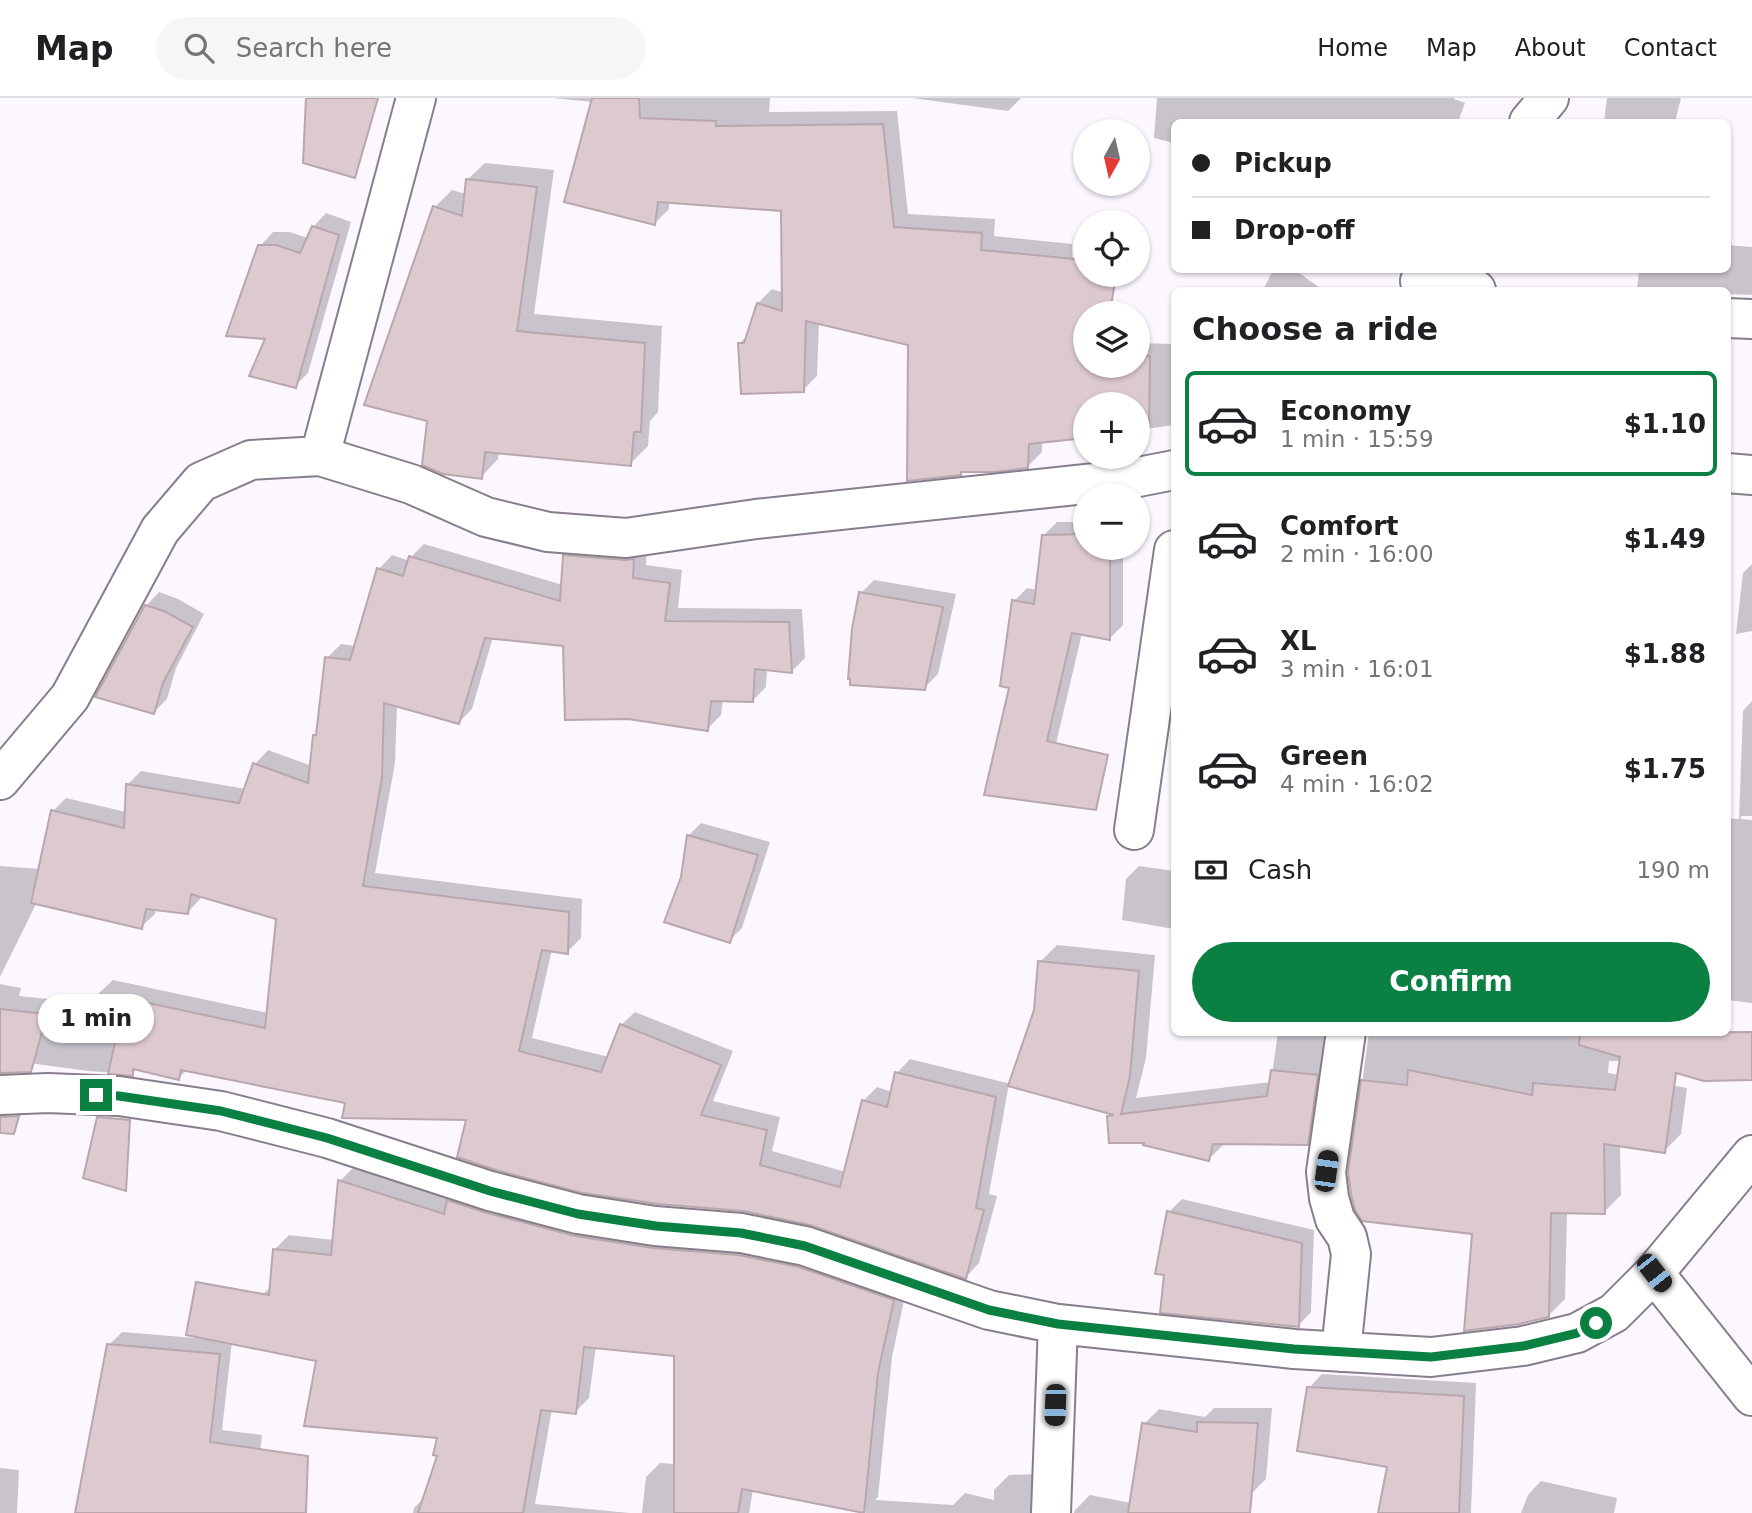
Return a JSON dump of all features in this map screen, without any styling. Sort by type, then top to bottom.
[{"type":"street","points":[[320,456],[416,98]]},
{"type":"street","points":[[1532,119],[1549,98]]},
{"type":"street","points":[[1420,280],[1459,287]]},
{"type":"street","points":[[1731,318],[1752,319]]},
{"type":"street","points":[[0,780],[70,697],[159,530],[201,482],[251,460],[320,456],[411,484],[486,517],[548,532],[626,538],[756,519],[1123,480],[1171,471]]},
{"type":"street","points":[[1731,473],[1752,475]]},
{"type":"street","points":[[1134,830],[1171,571]]},
{"type":"street","points":[[1340,1352],[1351,1254],[1347,1237],[1335,1219],[1326,1171],[1345,1036]]},
{"type":"street","points":[[0,1095],[48,1093],[119,1096],[221,1111],[327,1138],[490,1191],[578,1214],[656,1226],[741,1233],[805,1246],[989,1310],[1058,1324],[1294,1349],[1431,1357],[1523,1346],[1577,1333],[1614,1313],[1654,1273],[1752,1155]]},
{"type":"street","points":[[1654,1273],[1752,1396]]},
{"type":"street","points":[[1051,1513],[1058,1324]]},
{"type":"building","points":[[306,98],[378,98],[355,178],[303,163]]},
{"type":"building","points":[[592,98],[639,98],[640,118],[716,121],[716,126],[883,124],[894,227],[982,233],[981,250],[1073,259],[1073,287],[1114,287],[1112,301],[1073,301],[1073,378],[1150,378],[1150,392],[1073,392],[1073,439],[1029,444],[1028,468],[961,472],[961,475],[907,481],[908,345],[806,321],[804,392],[741,394],[738,343],[744,343],[757,303],[782,311],[781,211],[658,202],[655,225],[564,202]]},
{"type":"building","points":[[466,179],[537,187],[517,331],[645,343],[641,432],[634,432],[631,466],[485,452],[482,479],[443,474],[422,465],[427,421],[364,405],[433,206],[462,216]]},
{"type":"building","points":[[312,226],[339,235],[296,388],[249,376],[265,339],[226,336],[258,245],[276,245],[300,253]]},
{"type":"building","points":[[1073,534],[1073,560],[1110,560],[1110,640],[1072,633],[1047,741],[1108,755],[1096,810],[984,795],[1009,688],[1000,686],[1012,600],[1034,604],[1042,535]]},
{"type":"building","points":[[563,555],[634,559],[633,578],[670,583],[665,621],[789,622],[792,673],[755,669],[753,702],[711,701],[708,731],[628,719],[565,720],[563,646],[485,638],[459,724],[384,703],[382,778],[363,886],[569,912],[568,954],[542,950],[519,1051],[601,1072],[620,1024],[721,1065],[701,1115],[767,1130],[760,1165],[840,1187],[862,1100],[887,1107],[895,1072],[996,1097],[976,1208],[984,1210],[966,1279],[810,1225],[743,1211],[658,1204],[582,1193],[496,1170],[457,1157],[466,1120],[342,1118],[345,1103],[181,1070],[179,1080],[133,1069],[133,1076],[108,1074],[125,998],[265,1028],[276,919],[191,894],[188,914],[146,909],[142,929],[31,903],[51,810],[124,828],[126,784],[239,803],[253,763],[308,783],[325,657],[350,660],[377,568],[403,576],[409,556],[560,601]]},
{"type":"building","points":[[859,592],[943,607],[925,690],[850,685],[848,679],[852,629]]},
{"type":"building","points":[[145,605],[164,611],[193,627],[163,683],[154,714],[95,697]]},
{"type":"building","points":[[687,835],[758,855],[730,943],[664,922],[681,877]]},
{"type":"building","points":[[1038,961],[1139,971],[1130,1076],[1121,1114],[1267,1096],[1271,1070],[1318,1075],[1308,1145],[1213,1144],[1209,1161],[1143,1145],[1144,1143],[1109,1143],[1107,1116],[1114,1115],[1008,1086],[1034,1010]]},
{"type":"building","points":[[0,1009],[47,1014],[31,1072],[0,1073]]},
{"type":"building","points":[[1731,1032],[1752,1032],[1752,1080],[1704,1081],[1676,1073],[1665,1153],[1604,1144],[1605,1214],[1551,1213],[1549,1317],[1464,1331],[1472,1234],[1362,1221],[1355,1210],[1348,1172],[1361,1080],[1407,1085],[1408,1070],[1532,1095],[1533,1083],[1615,1090],[1620,1057],[1579,1045],[1580,1036],[1731,1036]]},
{"type":"building","points":[[19,1116],[14,1134],[0,1133],[0,1117]]},
{"type":"building","points":[[97,1117],[130,1120],[126,1191],[83,1178]]},
{"type":"building","points":[[338,1180],[444,1214],[447,1200],[575,1236],[653,1248],[738,1255],[799,1267],[894,1300],[878,1373],[864,1513],[742,1489],[738,1513],[674,1513],[674,1356],[584,1347],[576,1414],[541,1410],[523,1513],[418,1513],[437,1456],[433,1455],[437,1438],[304,1426],[316,1361],[186,1335],[196,1282],[269,1295],[273,1249],[331,1255]]},
{"type":"building","points":[[1167,1211],[1302,1243],[1299,1327],[1160,1313],[1164,1275],[1155,1274]]},
{"type":"building","points":[[107,1344],[220,1354],[210,1442],[308,1456],[306,1513],[75,1513]]},
{"type":"building","points":[[1307,1387],[1464,1396],[1459,1513],[1378,1513],[1387,1467],[1297,1451]]},
{"type":"building","points":[[1197,1422],[1258,1423],[1250,1513],[1128,1513],[1142,1423],[1197,1432]]},
{"type":"route","points":[[96,1095],[221,1111],[327,1138],[490,1191],[578,1214],[656,1226],[741,1233],[805,1246],[989,1310],[1058,1324],[1294,1349],[1431,1357],[1523,1346],[1577,1333],[1596,1323]]}]
